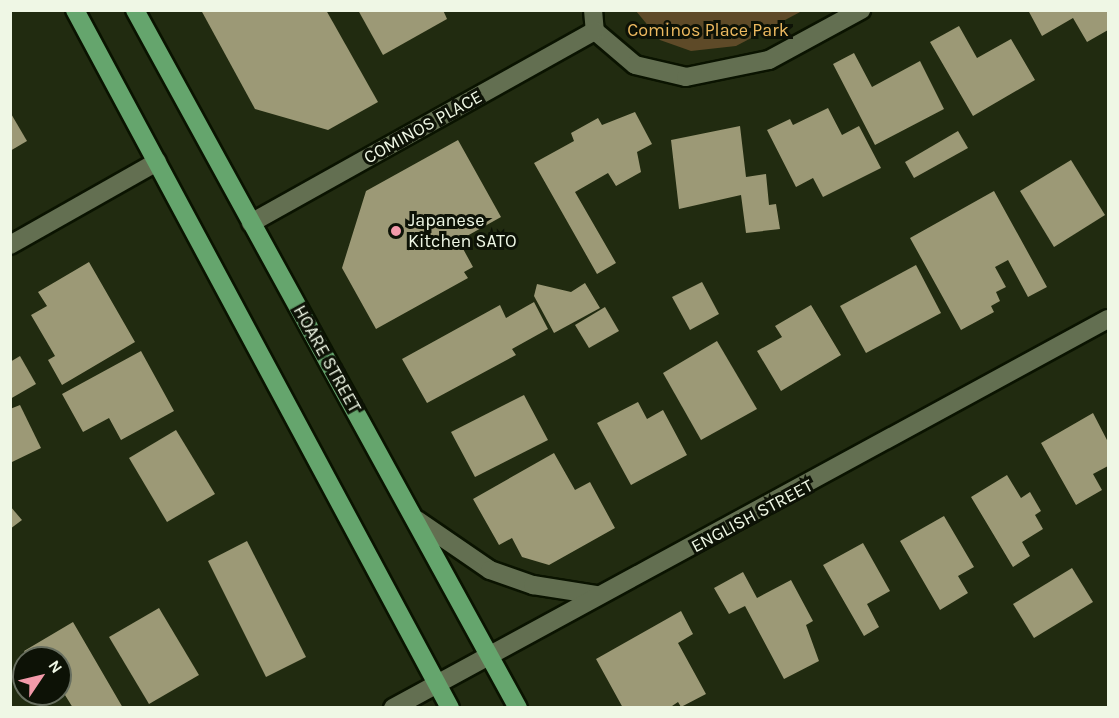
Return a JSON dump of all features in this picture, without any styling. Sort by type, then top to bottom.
[{"type":"main road","points":[[75,10],[450,708]]},
{"type":"main road","name":"HOARE STREET","points":[[135,10],[417,520],[518,708]]},
{"type":"street","points":[[593,10],[595,31],[635,65],[686,77],[769,60],[861,10]]},
{"type":"street","name":"COMINOS PLACE","points":[[251,223],[595,31]]},
{"type":"street","points":[[10,245],[157,162]]},
{"type":"street","name":"ENGLISH STREET","points":[[393,708],[597,595],[720,534],[1108,320]]},
{"type":"street","points":[[417,520],[490,570],[533,585],[597,595]]},
{"type":"green space","name":"Cominos Place Park","points":[[636,11],[802,11],[736,46],[691,51],[660,40]]},
{"type":"building","points":[[201,10],[326,10],[378,102],[328,130],[255,109]]},
{"type":"building","points":[[358,10],[443,10],[447,19],[383,55]]},
{"type":"building","points":[[1028,10],[1108,10],[1108,30],[1087,42],[1073,18],[1042,36]]},
{"type":"building","points":[[959,26],[977,58],[1011,39],[1035,80],[973,116],[930,42]]},
{"type":"building","points":[[854,53],[872,87],[920,61],[944,109],[875,145],[833,64]]},
{"type":"building","points":[[828,108],[842,135],[859,126],[881,168],[823,197],[813,178],[796,187],[767,130],[790,119],[793,125]]},
{"type":"building","points":[[10,112],[27,141],[10,151]]},
{"type":"building","points":[[635,112],[652,144],[637,152],[641,172],[616,186],[608,173],[575,192],[616,263],[597,274],[534,163],[574,141],[571,133],[598,118],[602,125]]},
{"type":"building","points":[[740,126],[746,177],[766,174],[769,205],[776,204],[780,229],[746,233],[741,195],[679,209],[671,140]]},
{"type":"building","points":[[958,131],[968,148],[914,178],[905,162]]},
{"type":"building","points":[[458,140],[501,217],[449,246],[461,245],[473,267],[464,272],[468,278],[376,329],[342,268],[366,191]]},
{"type":"building","points":[[1071,160],[1105,215],[1054,247],[1020,191]]},
{"type":"building","points":[[994,191],[1047,287],[1028,297],[1008,260],[995,267],[1006,287],[996,292],[1000,301],[991,306],[994,312],[961,330],[910,238]]},
{"type":"building","points":[[89,262],[135,342],[62,385],[48,360],[55,356],[31,315],[47,306],[38,292]]},
{"type":"building","points":[[916,265],[941,313],[866,353],[840,306]]},
{"type":"building","points":[[702,282],[719,314],[690,330],[672,297]]},
{"type":"building","points":[[585,283],[600,308],[554,333],[534,296],[537,284],[571,292]]},
{"type":"building","points":[[534,302],[548,329],[512,349],[516,355],[427,403],[402,359],[500,305],[506,318]]},
{"type":"building","points":[[811,305],[841,355],[781,391],[757,351],[782,337],[775,326]]},
{"type":"building","points":[[605,307],[619,331],[589,348],[575,325]]},
{"type":"building","points":[[717,341],[757,409],[701,440],[663,373]]},
{"type":"building","points":[[141,351],[174,411],[121,440],[109,418],[83,432],[62,394]]},
{"type":"building","points":[[20,356],[36,384],[10,399],[10,362]]},
{"type":"building","points":[[524,395],[548,440],[475,477],[451,432]]},
{"type":"building","points":[[638,402],[647,419],[663,410],[687,455],[631,485],[597,423]]},
{"type":"building","points":[[20,405],[41,448],[12,462],[10,409]]},
{"type":"building","points":[[1093,413],[1108,442],[1108,466],[1093,474],[1102,490],[1076,505],[1041,443]]},
{"type":"building","points":[[176,430],[215,494],[167,522],[129,458]]},
{"type":"building","points":[[554,453],[575,490],[590,482],[615,528],[549,565],[522,557],[512,538],[499,545],[473,499]]},
{"type":"building","points":[[1007,475],[1021,498],[1030,492],[1041,511],[1035,515],[1043,529],[1022,542],[1030,556],[1013,567],[971,497]]},
{"type":"building","points":[[10,506],[22,520],[10,529]]},
{"type":"building","points":[[944,516],[974,567],[958,576],[968,593],[940,610],[900,541]]},
{"type":"building","points":[[247,541],[306,657],[266,677],[208,561]]},
{"type":"building","points":[[863,543],[890,591],[867,604],[879,627],[864,636],[823,565]]},
{"type":"building","points":[[1072,568],[1093,602],[1034,638],[1013,604]]},
{"type":"building","points":[[743,572],[757,598],[791,580],[813,621],[806,625],[819,661],[784,679],[745,606],[729,614],[714,588]]},
{"type":"building","points":[[159,608],[199,675],[149,704],[109,637]]},
{"type":"building","points":[[681,611],[693,634],[678,643],[706,694],[681,707],[678,702],[669,708],[623,708],[596,659]]},
{"type":"building","points":[[73,622],[123,708],[73,708],[72,646],[32,646]]},
{"type":"place","name":"Japanese Kitchen SATO","points":[[396,231]]}]
